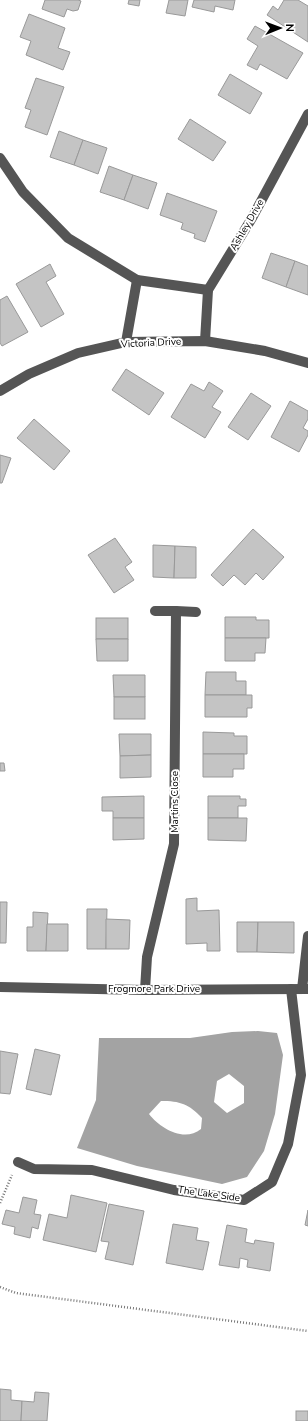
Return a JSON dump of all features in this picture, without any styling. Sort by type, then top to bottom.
[{"type":"street","name":"Ashley Drive","points":[[205,341],[208,290],[252,218],[308,114]]},
{"type":"street","points":[[0,158],[23,192],[68,238],[137,280],[208,290]]},
{"type":"street","points":[[126,342],[137,280]]},
{"type":"street","name":"Victoria Drive","points":[[0,390],[29,374],[78,353],[126,342],[205,341],[265,351],[308,363]]},
{"type":"street","points":[[154,611],[196,612]]},
{"type":"street","name":"Martins Close","points":[[145,990],[147,957],[174,844],[176,612]]},
{"type":"street","points":[[305,989],[308,936]]},
{"type":"street","name":"Frogmore Park Drive","points":[[0,987],[145,990],[305,989]]},
{"type":"street","name":"The Lake Side","points":[[18,1162],[34,1169],[92,1170],[174,1190],[244,1200],[272,1182],[288,1144],[301,1075],[291,989]]},
{"type":"path","points":[[0,1203],[18,1162]]},
{"type":"path","points":[[0,1287],[16,1293],[308,1331]]},
{"type":"shaded area","points":[[258,1031],[277,1033],[283,1055],[275,1114],[264,1151],[247,1177],[222,1184],[137,1166],[77,1148],[96,1100],[99,1038],[190,1038],[232,1032]],"holes":[[[229,1074],[244,1086],[244,1103],[227,1113],[214,1102],[217,1081]],[[161,1101],[184,1104],[193,1109],[202,1118],[201,1129],[187,1135],[166,1129],[149,1114]]]},
{"type":"building","points":[[45,0],[81,1],[78,10],[73,11],[67,9],[64,17],[42,9]]},
{"type":"building","points":[[129,0],[140,0],[139,6],[128,4]]},
{"type":"building","points":[[169,0],[188,0],[185,16],[166,13]]},
{"type":"building","points":[[194,0],[235,0],[233,10],[215,6],[214,12],[192,7]]},
{"type":"building","points":[[284,0],[298,0],[308,6],[308,42],[267,15],[273,6],[278,10]]},
{"type":"building","points":[[29,14],[65,28],[58,48],[70,52],[63,70],[26,55],[31,41],[20,37]]},
{"type":"building","points":[[255,26],[303,53],[287,79],[260,64],[257,70],[247,65],[258,46],[247,39]]},
{"type":"building","points":[[230,74],[262,93],[250,114],[218,95]]},
{"type":"building","points":[[36,78],[64,87],[47,135],[25,127],[31,110],[25,108]]},
{"type":"building","points":[[190,119],[226,142],[213,161],[178,139]]},
{"type":"building","points":[[59,131],[83,140],[74,165],[50,157]]},
{"type":"building","points":[[83,140],[107,148],[98,174],[74,165]]},
{"type":"building","points":[[109,166],[133,175],[124,200],[100,192]]},
{"type":"building","points":[[133,175],[157,183],[148,209],[124,200]]},
{"type":"building","points":[[167,193],[217,211],[205,242],[194,238],[195,234],[181,229],[183,223],[160,215]]},
{"type":"building","points":[[271,253],[295,261],[286,287],[262,278]]},
{"type":"building","points":[[295,261],[308,266],[308,295],[286,287]]},
{"type":"building","points":[[50,264],[56,276],[46,282],[64,314],[41,327],[16,284]]},
{"type":"building","points":[[7,296],[28,332],[2,346],[0,343],[0,300]]},
{"type":"building","points":[[126,369],[164,393],[149,415],[112,390]]},
{"type":"building","points":[[209,382],[223,391],[212,407],[221,412],[205,438],[171,417],[191,384],[204,391]]},
{"type":"building","points":[[251,393],[271,406],[248,440],[228,427]]},
{"type":"building","points":[[290,401],[308,411],[308,419],[303,428],[308,431],[308,435],[299,452],[271,437]]},
{"type":"building","points":[[34,419],[70,451],[54,470],[17,438]]},
{"type":"building","points":[[0,455],[11,458],[2,483],[0,483]]},
{"type":"building","points":[[253,529],[284,557],[263,580],[256,573],[245,585],[234,575],[223,586],[211,575]]},
{"type":"building","points":[[115,538],[132,562],[125,567],[134,580],[114,593],[88,555]]},
{"type":"building","points":[[153,545],[175,546],[174,578],[153,577]]},
{"type":"building","points":[[175,546],[196,547],[196,578],[174,578]]},
{"type":"building","points":[[225,617],[256,617],[256,620],[269,620],[269,638],[225,638]]},
{"type":"building","points":[[96,618],[128,618],[128,639],[96,639]]},
{"type":"building","points":[[225,638],[266,638],[265,653],[255,653],[255,661],[225,661]]},
{"type":"building","points":[[96,639],[128,639],[128,661],[97,661]]},
{"type":"building","points":[[206,672],[236,672],[236,681],[246,681],[246,695],[205,695]]},
{"type":"building","points":[[113,675],[145,675],[145,697],[114,697]]},
{"type":"building","points":[[205,695],[252,695],[252,708],[247,708],[247,717],[205,717]]},
{"type":"building","points":[[114,697],[145,697],[145,719],[114,719]]},
{"type":"building","points":[[203,732],[234,733],[234,736],[247,736],[247,754],[203,754]]},
{"type":"building","points":[[119,734],[151,734],[151,755],[120,756]]},
{"type":"building","points":[[203,754],[244,754],[244,769],[233,769],[233,777],[203,777]]},
{"type":"building","points":[[151,755],[151,777],[120,778],[120,756]]},
{"type":"building","points":[[0,763],[4,763],[5,771],[0,771]]},
{"type":"building","points":[[144,796],[144,818],[113,818],[113,811],[102,811],[102,797]]},
{"type":"building","points":[[208,796],[240,796],[240,799],[246,799],[246,806],[238,806],[238,818],[208,818]]},
{"type":"building","points":[[113,818],[144,818],[144,839],[113,840]]},
{"type":"building","points":[[208,818],[247,818],[246,841],[208,840]]},
{"type":"building","points":[[197,898],[197,911],[219,910],[220,951],[207,951],[207,943],[186,944],[186,899]]},
{"type":"building","points":[[0,902],[7,902],[6,943],[0,943]]},
{"type":"building","points":[[87,909],[107,909],[106,949],[87,949]]},
{"type":"building","points":[[33,912],[48,913],[46,951],[27,951],[27,927],[33,927]]},
{"type":"building","points":[[106,919],[130,920],[129,949],[106,949]]},
{"type":"building","points":[[237,922],[258,922],[257,952],[237,952]]},
{"type":"building","points":[[258,922],[294,922],[294,953],[257,952]]},
{"type":"building","points":[[47,924],[68,924],[68,951],[46,951]]},
{"type":"building","points":[[35,1049],[60,1055],[51,1095],[26,1089]]},
{"type":"building","points":[[0,1051],[18,1054],[10,1094],[0,1093]]},
{"type":"building","points":[[71,1195],[107,1203],[96,1252],[43,1240],[49,1214],[67,1218]]},
{"type":"building","points":[[23,1197],[37,1200],[34,1214],[41,1215],[38,1229],[32,1227],[30,1238],[14,1234],[15,1227],[2,1224],[6,1210],[19,1213]]},
{"type":"building","points":[[109,1204],[144,1211],[133,1265],[105,1259],[109,1242],[101,1241]]},
{"type":"building","points":[[308,1210],[308,1226],[305,1225]]},
{"type":"building","points":[[173,1224],[198,1228],[196,1240],[209,1242],[203,1270],[166,1263]]},
{"type":"building","points":[[227,1225],[247,1229],[245,1242],[254,1244],[255,1240],[274,1243],[270,1271],[247,1267],[248,1260],[240,1258],[239,1268],[219,1265]]},
{"type":"building","points":[[0,1389],[11,1390],[11,1400],[22,1401],[21,1421],[0,1421]]},
{"type":"building","points":[[35,1392],[49,1393],[47,1421],[21,1421],[22,1401],[34,1402]]},
{"type":"building","points":[[296,1411],[308,1411],[308,1421],[296,1421]]}]
